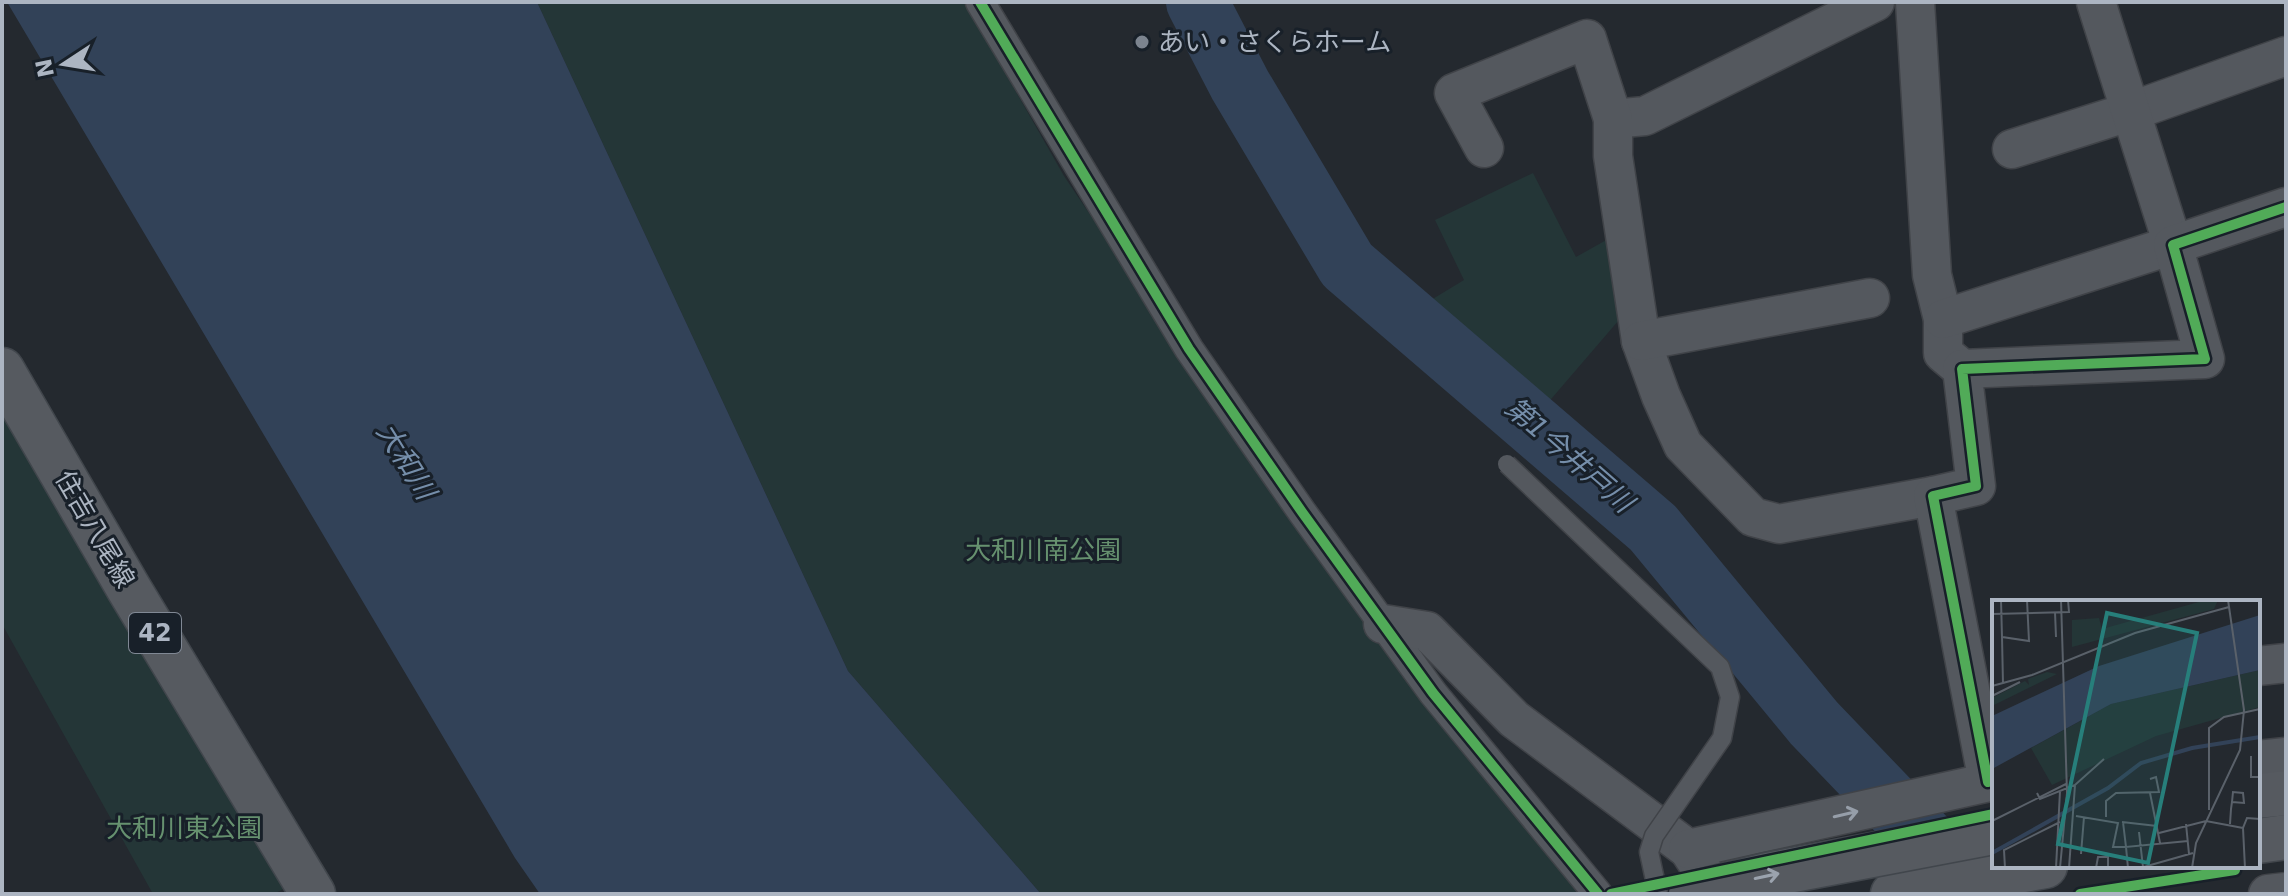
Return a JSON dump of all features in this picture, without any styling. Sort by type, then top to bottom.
[{"type":"main road","name":"住吉八尾線","points":[[2,370],[313,894]]},
{"type":"main road","points":[[2260,796],[2286,793]]},
{"type":"main road","points":[[1691,894],[1767,875],[1992,832]]},
{"type":"main road","points":[[2260,841],[2286,837]]},
{"type":"main road","points":[[1893,894],[2034,868]]},
{"type":"street","points":[[980,2],[1189,349],[1433,693],[1598,894]]},
{"type":"street","points":[[1613,119],[1645,116],[1875,2]]},
{"type":"street","points":[[1915,2],[1932,275],[1943,319],[1943,353],[1962,369],[2205,359],[2173,245],[2096,2]]},
{"type":"street","points":[[1484,148],[1454,93],[1587,39],[1613,119],[1613,156],[1641,341],[1683,445],[1753,517],[1779,524],[1976,486],[1962,369]]},
{"type":"street","points":[[2012,149],[2132,111],[2286,56]]},
{"type":"street","points":[[1943,319],[2286,207]]},
{"type":"street","points":[[1641,341],[1870,298]]},
{"type":"street","points":[[1688,849],[1991,781],[1983,696],[1933,496]]},
{"type":"street","points":[[1383,624],[1427,631],[1514,719],[1688,849],[1718,894]]},
{"type":"street","points":[[2260,666],[2286,663]]},
{"type":"street","points":[[2260,760],[2286,757]]},
{"type":"street","points":[[2268,894],[2286,892]]},
{"type":"lane","points":[[1507,464],[1720,667],[1730,697],[1722,738],[1654,836],[1649,852],[1658,894]]},
{"type":"green space","name":"大和川南公園","points":[[537,2],[965,2],[1064,176],[1132,277],[1602,894],[1041,894],[848,671]]},
{"type":"green space","points":[[1533,173],[1576,257],[1617,234],[1625,313],[1546,405],[1447,324],[1426,303],[1464,280],[1435,220]]},
{"type":"green space","name":"大和川東公園","points":[[2,387],[286,888],[273,894],[153,894],[2,624]]},
{"type":"water","name":"大和川","points":[[7,2],[537,2],[848,671],[1041,894],[540,894],[515,858]]},
{"type":"waterway","name":"第1今井戸川","points":[[1197,2],[1240,85],[1347,265],[1653,528],[1814,723],[1931,845],[1966,892]]},
{"type":"cycle path","points":[[980,2],[1189,349],[1433,693],[1598,894]]},
{"type":"cycle path","points":[[1988,782],[1933,496],[1976,486],[1962,369],[2205,359],[2173,245],[2286,207]]},
{"type":"cycle path","points":[[1611,894],[1992,814]]},
{"type":"cycle path","points":[[2080,894],[2235,870]]},
{"type":"place","name":"あい・さくらホーム","points":[[1142,42]]}]
